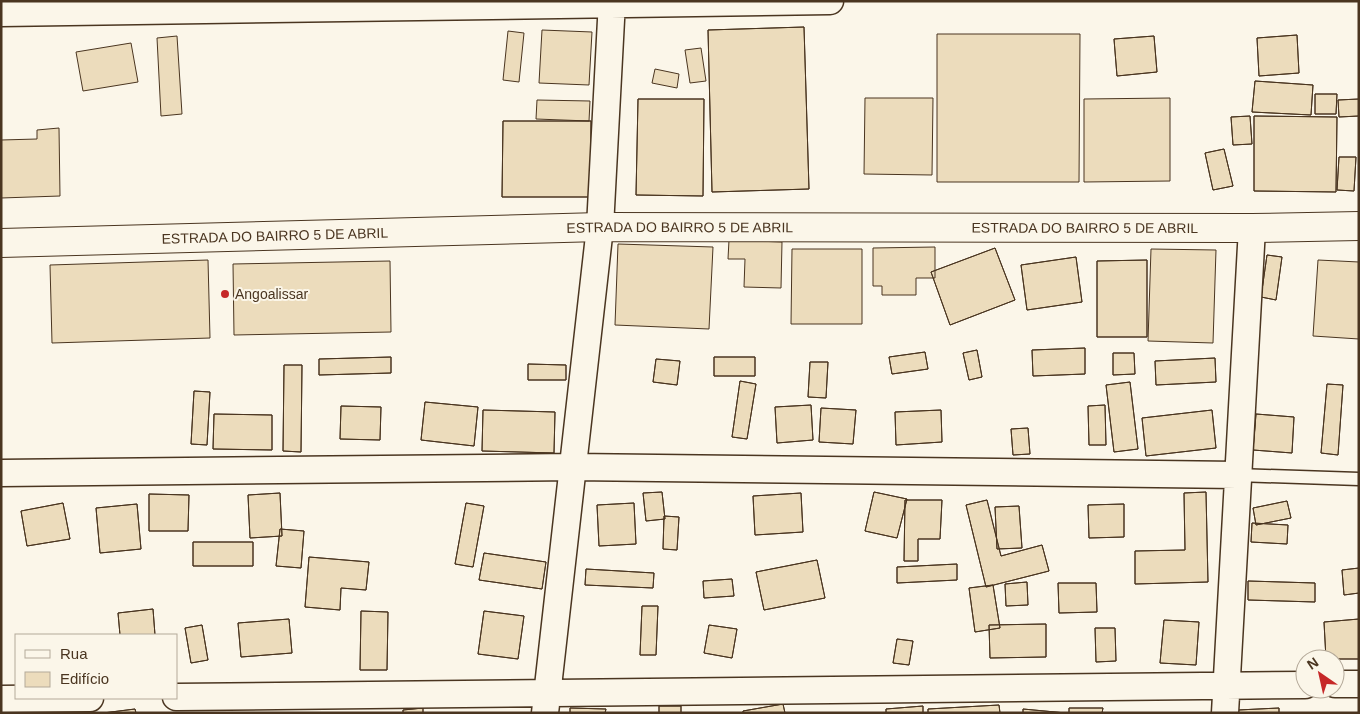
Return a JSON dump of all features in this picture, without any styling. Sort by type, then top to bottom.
[{"type":"street","points":[[1,13],[830,1]]},
{"type":"street","points":[[546,703],[600,227],[612,3]]},
{"type":"street","name":"ESTRADA DO BAIRRO 5 DE ABRIL","points":[[1,243],[600,227],[1252,228],[1359,226]]},
{"type":"street","points":[[1225,713],[1252,228]]},
{"type":"street","points":[[1,474],[573,467],[1237,476]]},
{"type":"street","points":[[178,697],[546,703],[1295,684]]},
{"type":"street","points":[[1345,684],[1359,684]]},
{"type":"street","points":[[1,699],[15,699]]},
{"type":"lane","points":[[1237,476],[1359,479]]},
{"type":"building","points":[[804,27],[809,189],[712,192],[708,30]]},
{"type":"building","points":[[804,27],[809,189],[712,192],[708,30]]},
{"type":"building","points":[[542,30],[592,32],[589,85],[539,83]]},
{"type":"building","points":[[508,31],[524,33],[519,82],[503,80]]},
{"type":"building","points":[[937,34],[1080,34],[1079,182],[937,182]]},
{"type":"building","points":[[1297,35],[1299,73],[1259,76],[1257,38]]},
{"type":"building","points":[[1297,35],[1299,73],[1259,76],[1257,38]]},
{"type":"building","points":[[177,36],[182,114],[161,116],[157,38]]},
{"type":"building","points":[[1154,36],[1157,72],[1117,76],[1114,39]]},
{"type":"building","points":[[1154,36],[1157,72],[1117,76],[1114,39]]},
{"type":"building","points":[[131,43],[138,82],[83,91],[76,52]]},
{"type":"building","points":[[701,48],[706,81],[690,83],[685,50]]},
{"type":"building","points":[[655,69],[679,74],[677,88],[652,83]]},
{"type":"building","points":[[1255,81],[1313,85],[1311,115],[1252,112]]},
{"type":"building","points":[[1255,81],[1313,85],[1311,115],[1252,112]]},
{"type":"building","points":[[1315,94],[1337,94],[1336,114],[1315,114]]},
{"type":"building","points":[[1315,94],[1337,94],[1336,114],[1315,114]]},
{"type":"building","points":[[865,98],[933,98],[932,175],[864,174]]},
{"type":"building","points":[[1170,98],[1170,181],[1084,182],[1084,99]]},
{"type":"building","points":[[638,99],[704,99],[703,196],[636,195]]},
{"type":"building","points":[[638,99],[704,99],[703,196],[636,195]]},
{"type":"building","points":[[1359,99],[1359,116],[1339,117],[1338,100]]},
{"type":"building","points":[[1359,99],[1359,116],[1339,117],[1338,100]]},
{"type":"building","points":[[537,100],[590,101],[589,121],[536,119]]},
{"type":"building","points":[[1250,116],[1252,144],[1233,145],[1231,117]]},
{"type":"building","points":[[1250,116],[1252,144],[1233,145],[1231,117]]},
{"type":"building","points":[[1254,116],[1337,117],[1336,192],[1254,191]]},
{"type":"building","points":[[1254,116],[1337,117],[1336,192],[1254,191]]},
{"type":"building","points":[[503,121],[591,121],[591,197],[502,197]]},
{"type":"building","points":[[503,121],[591,121],[591,197],[502,197]]},
{"type":"building","points":[[59,128],[60,196],[1,198],[1,140],[37,139],[37,130]]},
{"type":"building","points":[[1224,149],[1233,186],[1213,190],[1205,153]]},
{"type":"building","points":[[1224,149],[1233,186],[1213,190],[1205,153]]},
{"type":"building","points":[[1339,157],[1356,157],[1354,191],[1337,190]]},
{"type":"building","points":[[1339,157],[1356,157],[1354,191],[1337,190]]},
{"type":"building","points":[[729,240],[782,242],[781,288],[744,287],[745,259],[728,259]]},
{"type":"building","points":[[618,244],[713,247],[709,329],[615,325]]},
{"type":"building","points":[[935,247],[935,278],[916,278],[916,295],[882,295],[882,286],[873,286],[873,248]]},
{"type":"building","points":[[995,248],[1015,300],[950,325],[931,272]]},
{"type":"building","points":[[995,248],[1015,300],[950,325],[931,272]]},
{"type":"building","points":[[792,249],[862,249],[862,324],[791,324]]},
{"type":"building","points":[[1151,249],[1216,250],[1213,343],[1148,341]]},
{"type":"building","points":[[1267,255],[1282,257],[1276,300],[1261,297]]},
{"type":"building","points":[[1267,255],[1282,257],[1276,300],[1261,297]]},
{"type":"building","points":[[1076,257],[1082,302],[1027,310],[1021,265]]},
{"type":"building","points":[[1076,257],[1082,302],[1027,310],[1021,265]]},
{"type":"building","points":[[208,260],[210,338],[52,343],[50,265]]},
{"type":"building","points":[[1147,260],[1147,337],[1097,337],[1097,261]]},
{"type":"building","points":[[1147,260],[1147,337],[1097,337],[1097,261]]},
{"type":"building","points":[[1318,260],[1359,262],[1359,339],[1313,336]]},
{"type":"building","points":[[390,261],[391,332],[234,335],[233,264]]},
{"type":"building","points":[[1085,348],[1085,374],[1033,376],[1032,350]]},
{"type":"building","points":[[1085,348],[1085,374],[1033,376],[1032,350]]},
{"type":"building","points":[[977,350],[982,377],[969,380],[963,353]]},
{"type":"building","points":[[977,350],[982,377],[969,380],[963,353]]},
{"type":"building","points":[[925,352],[928,369],[892,374],[889,357]]},
{"type":"building","points":[[925,352],[928,369],[892,374],[889,357]]},
{"type":"building","points":[[1113,353],[1134,353],[1135,374],[1113,375]]},
{"type":"building","points":[[1113,353],[1134,353],[1135,374],[1113,375]]},
{"type":"building","points":[[391,357],[391,373],[319,375],[319,359]]},
{"type":"building","points":[[391,357],[391,373],[319,375],[319,359]]},
{"type":"building","points":[[714,357],[755,357],[755,376],[714,376]]},
{"type":"building","points":[[714,357],[755,357],[755,376],[714,376]]},
{"type":"building","points":[[1215,358],[1216,382],[1156,385],[1155,361]]},
{"type":"building","points":[[1215,358],[1216,382],[1156,385],[1155,361]]},
{"type":"building","points":[[656,359],[680,361],[677,385],[653,382]]},
{"type":"building","points":[[656,359],[680,361],[677,385],[653,382]]},
{"type":"building","points":[[810,362],[828,362],[826,398],[808,397]]},
{"type":"building","points":[[810,362],[828,362],[826,398],[808,397]]},
{"type":"building","points":[[528,364],[566,365],[566,380],[528,380]]},
{"type":"building","points":[[528,364],[566,365],[566,380],[528,380]]},
{"type":"building","points":[[284,365],[302,365],[301,452],[283,451]]},
{"type":"building","points":[[284,365],[302,365],[301,452],[283,451]]},
{"type":"building","points":[[740,381],[756,384],[747,439],[732,437]]},
{"type":"building","points":[[740,381],[756,384],[747,439],[732,437]]},
{"type":"building","points":[[1130,382],[1138,449],[1114,452],[1106,385]]},
{"type":"building","points":[[1130,382],[1138,449],[1114,452],[1106,385]]},
{"type":"building","points":[[1327,384],[1343,385],[1338,455],[1321,453]]},
{"type":"building","points":[[1327,384],[1343,385],[1338,455],[1321,453]]},
{"type":"building","points":[[194,391],[210,392],[207,445],[191,444]]},
{"type":"building","points":[[194,391],[210,392],[207,445],[191,444]]},
{"type":"building","points":[[425,402],[478,407],[474,446],[421,440]]},
{"type":"building","points":[[425,402],[478,407],[474,446],[421,440]]},
{"type":"building","points":[[811,405],[813,440],[777,443],[775,407]]},
{"type":"building","points":[[811,405],[813,440],[777,443],[775,407]]},
{"type":"building","points":[[1105,405],[1106,445],[1089,445],[1088,406]]},
{"type":"building","points":[[1105,405],[1106,445],[1089,445],[1088,406]]},
{"type":"building","points":[[341,406],[381,407],[380,440],[340,439]]},
{"type":"building","points":[[341,406],[381,407],[380,440],[340,439]]},
{"type":"building","points":[[821,408],[856,410],[853,444],[819,442]]},
{"type":"building","points":[[821,408],[856,410],[853,444],[819,442]]},
{"type":"building","points":[[483,410],[555,412],[554,453],[482,451]]},
{"type":"building","points":[[483,410],[555,412],[554,453],[482,451]]},
{"type":"building","points":[[941,410],[942,442],[896,445],[895,412]]},
{"type":"building","points":[[941,410],[942,442],[896,445],[895,412]]},
{"type":"building","points":[[1212,410],[1216,448],[1146,456],[1142,418]]},
{"type":"building","points":[[1212,410],[1216,448],[1146,456],[1142,418]]},
{"type":"building","points":[[214,414],[272,415],[272,450],[213,449]]},
{"type":"building","points":[[214,414],[272,415],[272,450],[213,449]]},
{"type":"building","points":[[1256,414],[1294,417],[1292,453],[1253,450]]},
{"type":"building","points":[[1256,414],[1294,417],[1292,453],[1253,450]]},
{"type":"building","points":[[1028,428],[1030,454],[1013,455],[1011,429]]},
{"type":"building","points":[[1028,428],[1030,454],[1013,455],[1011,429]]},
{"type":"building","points":[[662,492],[665,519],[646,521],[643,493]]},
{"type":"building","points":[[662,492],[665,519],[646,521],[643,493]]},
{"type":"building","points":[[874,492],[907,499],[897,538],[865,531]]},
{"type":"building","points":[[874,492],[907,499],[897,538],[865,531]]},
{"type":"building","points":[[1206,492],[1208,582],[1135,584],[1135,551],[1185,550],[1184,493]]},
{"type":"building","points":[[1206,492],[1208,582],[1135,584],[1135,551],[1185,550],[1184,493]]},
{"type":"building","points":[[280,493],[282,536],[250,538],[248,495]]},
{"type":"building","points":[[280,493],[282,536],[250,538],[248,495]]},
{"type":"building","points":[[801,493],[803,532],[755,535],[753,496]]},
{"type":"building","points":[[801,493],[803,532],[755,535],[753,496]]},
{"type":"building","points":[[149,494],[189,495],[188,531],[149,531]]},
{"type":"building","points":[[149,494],[189,495],[188,531],[149,531]]},
{"type":"building","points":[[905,500],[942,500],[940,539],[918,539],[918,561],[904,561]]},
{"type":"building","points":[[905,500],[942,500],[940,539],[918,539],[918,561],[904,561]]},
{"type":"building","points":[[987,500],[1001,556],[1042,545],[1049,571],[986,587],[966,505]]},
{"type":"building","points":[[987,500],[1001,556],[1042,545],[1049,571],[986,587],[966,505]]},
{"type":"building","points":[[1287,501],[1291,518],[1256,525],[1253,508]]},
{"type":"building","points":[[1287,501],[1291,518],[1256,525],[1253,508]]},
{"type":"building","points":[[63,503],[70,539],[27,546],[21,511]]},
{"type":"building","points":[[63,503],[70,539],[27,546],[21,511]]},
{"type":"building","points":[[466,503],[484,506],[473,567],[455,564]]},
{"type":"building","points":[[466,503],[484,506],[473,567],[455,564]]},
{"type":"building","points":[[634,503],[636,544],[599,546],[597,505]]},
{"type":"building","points":[[634,503],[636,544],[599,546],[597,505]]},
{"type":"building","points":[[137,504],[141,549],[100,553],[96,508]]},
{"type":"building","points":[[137,504],[141,549],[100,553],[96,508]]},
{"type":"building","points":[[1124,504],[1124,537],[1089,538],[1088,505]]},
{"type":"building","points":[[1124,504],[1124,537],[1089,538],[1088,505]]},
{"type":"building","points":[[1019,506],[1022,548],[997,549],[995,507]]},
{"type":"building","points":[[1019,506],[1022,548],[997,549],[995,507]]},
{"type":"building","points":[[664,516],[679,517],[677,550],[663,549]]},
{"type":"building","points":[[664,516],[679,517],[677,550],[663,549]]},
{"type":"building","points":[[1252,523],[1288,525],[1287,544],[1251,542]]},
{"type":"building","points":[[1252,523],[1288,525],[1287,544],[1251,542]]},
{"type":"building","points":[[280,529],[304,531],[301,568],[276,566]]},
{"type":"building","points":[[280,529],[304,531],[301,568],[276,566]]},
{"type":"building","points":[[193,542],[253,542],[253,566],[193,566]]},
{"type":"building","points":[[193,542],[253,542],[253,566],[193,566]]},
{"type":"building","points":[[484,553],[546,562],[542,589],[479,580]]},
{"type":"building","points":[[484,553],[546,562],[542,589],[479,580]]},
{"type":"building","points":[[309,557],[369,562],[366,590],[341,588],[340,610],[305,607]]},
{"type":"building","points":[[309,557],[369,562],[366,590],[341,588],[340,610],[305,607]]},
{"type":"building","points":[[817,560],[825,598],[764,610],[756,572]]},
{"type":"building","points":[[817,560],[825,598],[764,610],[756,572]]},
{"type":"building","points":[[957,564],[957,580],[897,583],[897,567]]},
{"type":"building","points":[[957,564],[957,580],[897,583],[897,567]]},
{"type":"building","points":[[1359,568],[1359,593],[1344,595],[1342,570]]},
{"type":"building","points":[[1359,568],[1359,593],[1344,595],[1342,570]]},
{"type":"building","points":[[586,569],[654,573],[653,588],[585,585]]},
{"type":"building","points":[[586,569],[654,573],[653,588],[585,585]]},
{"type":"building","points":[[732,579],[734,596],[704,598],[703,581]]},
{"type":"building","points":[[732,579],[734,596],[704,598],[703,581]]},
{"type":"building","points":[[1248,581],[1315,583],[1315,602],[1248,600]]},
{"type":"building","points":[[1248,581],[1315,583],[1315,602],[1248,600]]},
{"type":"building","points":[[1027,582],[1028,605],[1006,606],[1005,584]]},
{"type":"building","points":[[1027,582],[1028,605],[1006,606],[1005,584]]},
{"type":"building","points":[[1058,583],[1096,583],[1097,612],[1059,613]]},
{"type":"building","points":[[1058,583],[1096,583],[1097,612],[1059,613]]},
{"type":"building","points":[[993,585],[1000,628],[975,632],[969,588]]},
{"type":"building","points":[[993,585],[1000,628],[975,632],[969,588]]},
{"type":"building","points":[[642,606],[658,606],[656,655],[640,655]]},
{"type":"building","points":[[642,606],[658,606],[656,655],[640,655]]},
{"type":"building","points":[[153,609],[155,634],[120,634],[118,613]]},
{"type":"building","points":[[153,609],[155,634],[120,634],[118,613]]},
{"type":"building","points":[[361,611],[388,612],[387,670],[360,670]]},
{"type":"building","points":[[361,611],[388,612],[387,670],[360,670]]},
{"type":"building","points":[[484,611],[524,616],[518,659],[478,654]]},
{"type":"building","points":[[484,611],[524,616],[518,659],[478,654]]},
{"type":"building","points":[[289,619],[292,653],[241,657],[238,623]]},
{"type":"building","points":[[289,619],[292,653],[241,657],[238,623]]},
{"type":"building","points":[[1359,619],[1359,659],[1345,659],[1345,649],[1325,649],[1324,622]]},
{"type":"building","points":[[1359,619],[1359,659],[1345,659],[1345,649],[1325,649],[1324,622]]},
{"type":"building","points":[[1164,620],[1199,622],[1196,665],[1160,663]]},
{"type":"building","points":[[1164,620],[1199,622],[1196,665],[1160,663]]},
{"type":"building","points":[[1046,624],[1046,657],[990,658],[989,625]]},
{"type":"building","points":[[1046,624],[1046,657],[990,658],[989,625]]},
{"type":"building","points":[[202,625],[208,660],[191,663],[185,628]]},
{"type":"building","points":[[202,625],[208,660],[191,663],[185,628]]},
{"type":"building","points":[[709,625],[737,629],[732,658],[704,653]]},
{"type":"building","points":[[709,625],[737,629],[732,658],[704,653]]},
{"type":"building","points":[[1095,628],[1115,628],[1116,661],[1096,662]]},
{"type":"building","points":[[1095,628],[1115,628],[1116,661],[1096,662]]},
{"type":"building","points":[[897,639],[913,641],[909,665],[893,663]]},
{"type":"building","points":[[897,639],[913,641],[909,665],[893,663]]},
{"type":"building","points":[[783,704],[785,713],[743,713],[743,711]]},
{"type":"building","points":[[783,704],[785,713],[743,713],[743,711]]},
{"type":"building","points":[[999,705],[1000,713],[928,713],[928,709]]},
{"type":"building","points":[[999,705],[1000,713],[928,713],[928,709]]},
{"type":"building","points":[[659,706],[681,706],[681,713],[659,713]]},
{"type":"building","points":[[659,706],[681,706],[681,713],[659,713]]},
{"type":"building","points":[[923,706],[923,713],[886,713],[886,709]]},
{"type":"building","points":[[923,706],[923,713],[886,713],[886,709]]},
{"type":"building","points":[[423,708],[423,713],[403,713],[403,710]]},
{"type":"building","points":[[423,708],[423,713],[403,713],[403,710]]},
{"type":"building","points":[[570,708],[606,709],[605,713],[570,713]]},
{"type":"building","points":[[570,708],[606,709],[605,713],[570,713]]},
{"type":"building","points":[[1069,708],[1103,708],[1102,713],[1069,713]]},
{"type":"building","points":[[1069,708],[1103,708],[1102,713],[1069,713]]},
{"type":"building","points":[[1279,708],[1279,713],[1238,713],[1238,710]]},
{"type":"building","points":[[1279,708],[1279,713],[1238,713],[1238,710]]},
{"type":"building","points":[[135,709],[136,713],[103,713]]},
{"type":"building","points":[[135,709],[136,713],[103,713]]},
{"type":"building","points":[[1023,709],[1066,713],[1023,713]]},
{"type":"building","points":[[1023,709],[1066,713],[1023,713]]},
{"type":"place","name":"Angoalissar","points":[[225,294]]}]
